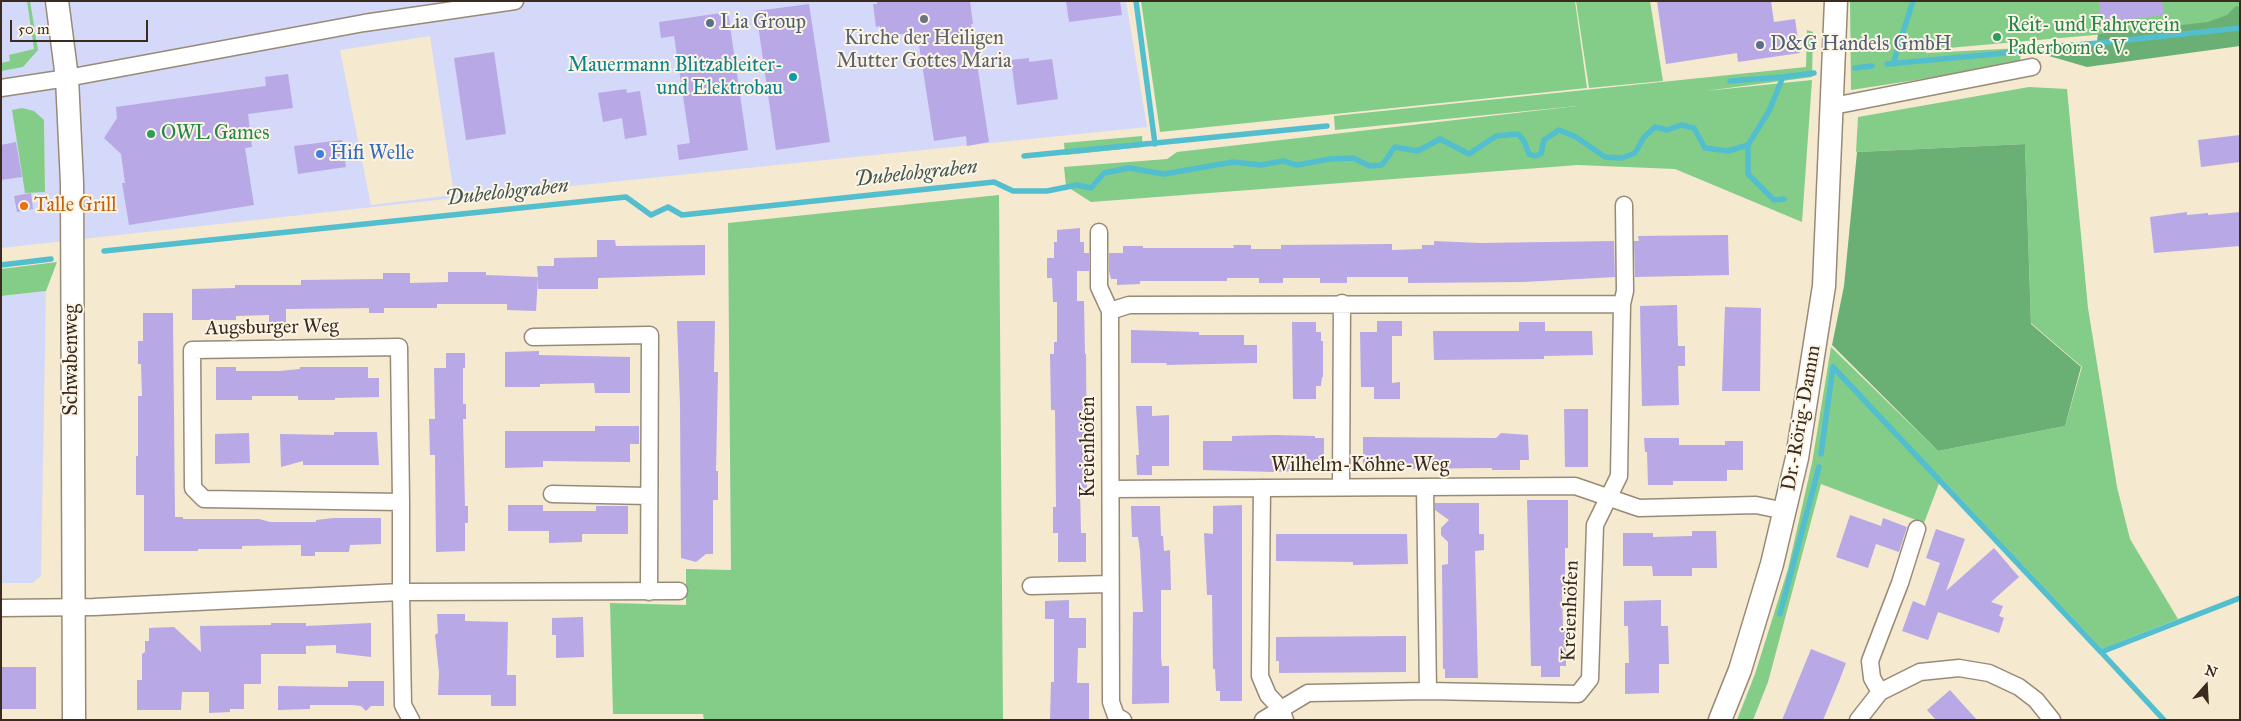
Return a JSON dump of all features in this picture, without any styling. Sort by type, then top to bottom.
[{"type":"street","name":"Schwabenweg","points":[[57,1],[67,78],[72,183],[74,720]]},
{"type":"street","points":[[1,88],[67,78],[364,23],[515,1]]},
{"type":"street","name":"Dr.-Rörig-Damm","points":[[1720,720],[1740,670],[1786,511],[1797,458],[1824,286],[1836,1]]},
{"type":"street","points":[[1833,106],[2032,68]]},
{"type":"street","name":"Kreienhöfen","points":[[1263,720],[1283,714],[1308,692],[1428,691],[1578,694],[1590,679],[1594,525],[1619,476],[1622,304],[1625,291],[1624,205]]},
{"type":"street","name":"Kreienhöfen","points":[[1099,232],[1099,287],[1110,311],[1111,490],[1109,584],[1111,702],[1117,718]]},
{"type":"street","points":[[1341,487],[1342,304]]},
{"type":"street","points":[[1110,311],[1129,305],[1622,304]]},
{"type":"street","points":[[533,337],[650,335],[649,592]]},
{"type":"street","name":"Augsburger Weg","points":[[401,502],[204,499],[193,488],[192,350],[399,347],[401,502],[401,592],[403,705],[411,720]]},
{"type":"street","name":"Wilhelm-Köhne-Weg","points":[[1111,490],[1576,486],[1608,498]]},
{"type":"street","points":[[1262,488],[1260,676],[1268,695],[1283,714]]},
{"type":"street","points":[[1425,488],[1428,691]]},
{"type":"street","points":[[552,494],[649,496]]},
{"type":"street","points":[[1608,498],[1639,508],[1756,505],[1786,511]]},
{"type":"street","points":[[1880,692],[1872,678],[1870,661],[1900,583],[1917,529]]},
{"type":"street","points":[[1031,586],[1109,584]]},
{"type":"street","points":[[1,608],[74,608],[401,592],[679,591]]},
{"type":"street","points":[[1858,720],[1880,692],[1920,672],[1959,668],[1989,674],[2019,687],[2036,700],[2052,720]]},
{"type":"shaded area","points":[[1,1],[1126,1],[1147,127],[455,198],[1,248]],"holes":[[[430,36],[454,195],[371,205],[340,50]],[[44,120],[45,191],[25,193],[24,177]]]},
{"type":"shaded area","points":[[46,291],[41,576],[33,583],[1,583],[1,296]]},
{"type":"green space","points":[[27,1],[30,1],[38,50],[23,67],[1,71],[1,63],[10,61],[9,55],[34,49]]},
{"type":"green space","points":[[1141,1],[1575,1],[1587,88],[1160,132]]},
{"type":"green space","points":[[1576,1],[1650,1],[1663,81],[1589,88]]},
{"type":"green space","points":[[1850,1],[2240,1],[2240,22],[1926,50],[1926,53],[2021,48],[2020,64],[1851,90]]},
{"type":"green space","points":[[2236,6],[2240,7],[2240,46],[2087,67],[2042,54],[2042,44],[2097,41],[2098,34],[2208,22],[2227,15]]},
{"type":"green space","points":[[1807,30],[1813,32],[1812,77],[1705,91],[1812,80],[1802,222],[1675,169],[1578,165],[1091,202],[1066,186],[1064,167],[1167,159],[1177,152],[1577,106],[1335,130],[1334,116],[1806,67]]},
{"type":"green space","points":[[2029,87],[2067,89],[2088,308],[2117,487],[2130,539],[2178,619],[2102,649],[1941,478],[1924,523],[1821,484],[1768,682],[1753,720],[1737,720],[1755,674],[1788,569],[1812,463],[1831,347],[1938,451],[2065,426],[2082,367],[2031,323],[2025,144],[1856,152],[1858,117]]},
{"type":"green space","points":[[22,108],[34,111],[44,120],[45,192],[25,193],[12,110]]},
{"type":"green space","points":[[1142,136],[1143,147],[1065,155],[1064,143]]},
{"type":"green space","points":[[2025,144],[2031,324],[2081,367],[2065,426],[1938,451],[1832,345],[1844,286],[1857,152]]},
{"type":"green space","points":[[999,195],[1003,720],[704,720],[703,714],[613,714],[610,603],[686,605],[686,569],[731,570],[728,223]]},
{"type":"green space","points":[[57,262],[46,291],[1,296],[1,269]]},
{"type":"building","points":[[877,1],[970,1],[973,24],[971,24],[989,142],[967,146],[966,136],[934,141],[917,32],[882,37],[880,26],[876,27],[873,4],[877,4]]},
{"type":"building","points":[[1066,1],[1120,1],[1122,15],[1069,22]]},
{"type":"building","points":[[1657,1],[1771,1],[1774,22],[1795,19],[1800,53],[1738,62],[1737,53],[1666,64]]},
{"type":"building","points":[[2099,1],[2162,1],[2164,15],[2101,23]]},
{"type":"building","name":"Mauermann Blitzableiter- und Elektrobau","points":[[809,4],[830,142],[776,150],[756,11]]},
{"type":"building","points":[[728,12],[748,150],[679,160],[677,145],[690,143],[674,36],[661,38],[659,22]]},
{"type":"building","points":[[494,52],[506,134],[466,140],[454,58]]},
{"type":"building","points":[[1029,58],[1029,62],[1052,59],[1058,99],[1017,105],[1011,60]]},
{"type":"building","points":[[288,74],[293,108],[248,114],[252,147],[245,148],[254,205],[129,225],[122,183],[125,183],[121,154],[104,138],[117,118],[116,107],[266,86],[265,77]]},
{"type":"building","points":[[626,89],[627,93],[640,91],[647,135],[625,139],[622,118],[603,122],[598,93]]},
{"type":"building","points":[[2240,135],[2240,162],[2201,167],[2198,140]]},
{"type":"building","name":"Hifi Welle","points":[[342,140],[346,167],[298,174],[294,146]]},
{"type":"building","points":[[16,142],[22,177],[1,180],[1,145]]},
{"type":"building","name":"Talle Grill","points":[[31,193],[33,209],[17,212],[14,196]]},
{"type":"building","points":[[2187,212],[2187,215],[2208,213],[2208,215],[2240,212],[2240,246],[2154,253],[2150,217]]},
{"type":"building","points":[[1080,228],[1080,242],[1084,242],[1084,253],[1089,253],[1089,271],[1077,271],[1077,301],[1084,301],[1086,354],[1087,489],[1080,489],[1081,533],[1086,533],[1086,562],[1058,562],[1058,533],[1053,533],[1053,507],[1056,507],[1055,410],[1051,410],[1050,354],[1054,354],[1054,342],[1057,342],[1057,302],[1053,302],[1052,278],[1047,278],[1047,258],[1054,258],[1054,242],[1057,242],[1057,230]]},
{"type":"building","points":[[1728,235],[1729,275],[1635,277],[1634,241],[1639,241],[1638,236]]},
{"type":"building","points":[[597,240],[615,240],[616,246],[705,245],[705,275],[598,278],[598,289],[538,289],[538,278],[536,311],[507,310],[507,304],[437,304],[437,308],[384,308],[384,313],[369,313],[369,308],[286,309],[286,327],[269,327],[269,315],[236,316],[236,320],[192,320],[192,289],[235,288],[235,285],[301,285],[301,280],[383,279],[383,273],[410,273],[410,283],[448,282],[448,272],[486,272],[486,275],[538,277],[537,266],[554,266],[554,258],[597,257]]},
{"type":"building","points":[[1434,241],[1480,243],[1614,241],[1615,277],[1524,282],[1408,283],[1408,277],[1347,277],[1347,283],[1320,283],[1320,278],[1283,278],[1283,283],[1259,283],[1259,278],[1227,278],[1227,281],[1140,281],[1140,284],[1117,285],[1117,279],[1111,279],[1109,271],[1109,253],[1123,253],[1123,246],[1143,246],[1143,248],[1234,248],[1233,245],[1251,245],[1251,249],[1281,249],[1281,245],[1392,244],[1392,250],[1422,249],[1422,245],[1434,245]]},
{"type":"building","points":[[1677,305],[1678,346],[1685,346],[1685,366],[1678,366],[1679,405],[1642,406],[1640,306]]},
{"type":"building","points":[[1725,307],[1761,308],[1760,391],[1722,391]]},
{"type":"building","points":[[143,313],[173,313],[175,517],[183,517],[183,519],[259,519],[270,522],[316,522],[316,520],[334,518],[381,518],[381,544],[350,545],[349,552],[315,552],[315,556],[301,556],[301,545],[242,546],[242,549],[198,549],[198,551],[144,551],[144,495],[136,495],[138,396],[142,396],[141,364],[138,364],[138,341],[143,341]]},
{"type":"building","points":[[677,321],[715,321],[714,372],[718,372],[716,471],[718,471],[718,500],[713,500],[713,554],[706,554],[696,562],[681,558],[680,404]]},
{"type":"building","points":[[1377,321],[1402,321],[1402,336],[1392,336],[1392,383],[1400,382],[1400,399],[1374,399],[1374,387],[1361,387],[1360,332],[1377,332]]},
{"type":"building","points":[[1292,322],[1316,322],[1316,332],[1321,332],[1321,341],[1323,341],[1323,377],[1321,386],[1316,386],[1316,399],[1293,399]]},
{"type":"building","points":[[1519,322],[1545,322],[1545,331],[1592,331],[1593,355],[1544,356],[1544,359],[1434,360],[1433,331],[1519,331]]},
{"type":"building","points":[[1131,330],[1199,332],[1199,335],[1244,335],[1244,345],[1257,345],[1257,363],[1166,365],[1167,363],[1131,363]]},
{"type":"building","points":[[539,351],[539,355],[630,357],[630,393],[595,393],[594,383],[540,384],[540,387],[505,387],[505,352]]},
{"type":"building","points":[[446,353],[465,353],[463,404],[466,404],[466,419],[463,419],[465,506],[468,506],[468,523],[465,523],[465,551],[436,552],[435,455],[430,455],[429,419],[435,419],[434,368],[446,368]]},
{"type":"building","points":[[216,367],[236,367],[236,371],[279,371],[300,369],[300,367],[368,367],[368,378],[379,378],[379,397],[298,400],[298,396],[252,396],[252,400],[216,400]]},
{"type":"building","points":[[1136,406],[1152,406],[1152,416],[1169,415],[1169,466],[1152,466],[1152,475],[1137,475],[1136,455],[1139,455]]},
{"type":"building","points":[[1564,409],[1588,409],[1588,467],[1565,467]]},
{"type":"building","points":[[595,426],[639,426],[639,444],[630,444],[630,462],[543,461],[543,467],[505,468],[505,431],[595,431]]},
{"type":"building","points":[[334,432],[377,432],[379,465],[303,465],[303,461],[281,467],[280,434],[334,435]]},
{"type":"building","points":[[249,433],[250,463],[215,464],[215,434]]},
{"type":"building","points":[[1501,433],[1528,435],[1529,460],[1520,460],[1520,470],[1492,470],[1492,468],[1363,469],[1363,437],[1496,438]]},
{"type":"building","points":[[1274,435],[1324,438],[1324,470],[1274,472],[1203,470],[1203,441],[1232,441],[1232,436]]},
{"type":"building","points":[[1644,438],[1679,438],[1679,445],[1725,445],[1725,441],[1743,441],[1743,470],[1727,470],[1727,481],[1673,481],[1673,485],[1648,485],[1647,452],[1645,452]]},
{"type":"building","points":[[1527,500],[1568,500],[1568,548],[1565,548],[1565,593],[1562,593],[1563,627],[1566,627],[1566,666],[1560,666],[1560,677],[1541,677],[1541,666],[1531,666]]},
{"type":"building","points":[[1435,503],[1479,503],[1479,534],[1484,534],[1484,550],[1475,551],[1478,678],[1445,678],[1445,669],[1443,669],[1442,565],[1448,564],[1448,542],[1441,535],[1441,528],[1449,520],[1435,510]]},
{"type":"building","points":[[508,505],[543,505],[543,511],[596,511],[596,506],[628,506],[628,534],[582,534],[582,542],[549,543],[549,531],[508,531]]},
{"type":"building","points":[[1242,505],[1242,701],[1220,701],[1220,691],[1216,691],[1215,669],[1213,669],[1212,595],[1207,595],[1204,533],[1213,534],[1213,506]]},
{"type":"building","points":[[1131,506],[1160,506],[1161,536],[1163,536],[1164,551],[1170,550],[1171,590],[1161,590],[1161,658],[1162,666],[1169,666],[1169,703],[1132,704],[1133,612],[1143,612],[1140,551],[1138,537],[1132,537]]},
{"type":"building","points":[[1850,515],[1881,526],[1883,518],[1907,527],[1899,552],[1876,544],[1868,568],[1836,557]]},
{"type":"building","points":[[1936,529],[1965,539],[1946,591],[1994,548],[2019,577],[1991,602],[2003,606],[1999,616],[2004,618],[1999,633],[1938,612],[1928,640],[1902,631],[1913,601],[1925,606],[1940,563],[1926,558]]},
{"type":"building","points":[[1692,531],[1716,531],[1717,568],[1692,568],[1692,576],[1653,576],[1652,566],[1623,566],[1623,533],[1653,533],[1653,537],[1692,536]]},
{"type":"building","points":[[1276,534],[1407,534],[1408,564],[1353,565],[1353,562],[1276,561]]},
{"type":"building","points":[[1069,600],[1069,618],[1086,618],[1086,648],[1078,648],[1077,683],[1089,683],[1089,719],[1050,719],[1051,682],[1054,682],[1054,619],[1045,619],[1045,601]]},
{"type":"building","points":[[1661,600],[1661,626],[1668,626],[1669,664],[1659,664],[1659,693],[1625,694],[1625,663],[1629,663],[1628,626],[1624,626],[1624,601]]},
{"type":"building","points":[[437,614],[465,614],[465,621],[508,622],[507,675],[516,675],[516,706],[491,706],[491,695],[438,695],[439,673],[435,635],[438,633]]},
{"type":"building","points":[[583,617],[584,657],[556,658],[556,635],[552,635],[552,618]]},
{"type":"building","points":[[271,623],[306,623],[306,626],[371,623],[371,657],[336,653],[336,645],[306,646],[306,654],[261,654],[261,684],[244,684],[244,709],[230,709],[230,712],[209,713],[209,692],[182,692],[181,710],[137,710],[137,680],[142,680],[142,654],[145,652],[145,641],[149,641],[149,628],[174,627],[201,652],[200,626],[271,625]]},
{"type":"building","points":[[1406,636],[1406,672],[1279,673],[1279,661],[1276,661],[1276,637]]},
{"type":"building","points":[[1811,649],[1846,663],[1840,679],[1823,720],[1782,720]]},
{"type":"building","points":[[1,667],[36,667],[36,709],[1,709]]},
{"type":"building","points":[[348,681],[384,681],[384,706],[371,706],[366,711],[361,706],[352,705],[310,705],[310,709],[278,710],[278,686],[348,687]]},
{"type":"building","points":[[1950,690],[1977,720],[1936,720],[1927,710]]},
{"type":"waterway","points":[[1136,1],[1155,144]]},
{"type":"waterway","points":[[1893,64],[1913,1]]},
{"type":"waterway","name":"Dubelohgraben","points":[[2041,49],[2240,28]]},
{"type":"waterway","name":"Dubelohgraben","points":[[1887,64],[2017,52]]},
{"type":"waterway","name":"Dubelohgraben","points":[[1855,68],[1872,66]]},
{"type":"waterway","name":"Dubelohgraben","points":[[1730,81],[1814,73]]},
{"type":"waterway","name":"Dubelohgraben","points":[[104,251],[626,197],[651,215],[668,207],[682,215],[994,182],[1013,191],[1047,191],[1077,185],[1091,188],[1104,173],[1129,168],[1164,174],[1233,162],[1261,165],[1283,161],[1297,165],[1330,159],[1353,158],[1370,166],[1382,165],[1395,147],[1418,151],[1440,139],[1469,154],[1496,136],[1518,134],[1524,141],[1529,154],[1535,156],[1541,154],[1544,140],[1559,130],[1576,137],[1605,157],[1622,158],[1635,153],[1644,137],[1655,127],[1667,130],[1681,125],[1694,128],[1705,148],[1728,151],[1748,145],[1769,111],[1783,77]]},
{"type":"waterway","name":"Dubelohgraben","points":[[1024,156],[1327,126]]},
{"type":"waterway","points":[[1748,145],[1748,174],[1774,200],[1784,199]]},
{"type":"waterway","name":"Dubelohgraben","points":[[1,265],[51,259]]},
{"type":"waterway","points":[[1821,454],[1833,367],[2101,652],[2240,598]]},
{"type":"waterway","points":[[1780,614],[1819,467]]},
{"type":"waterway","points":[[2101,652],[2164,720]]},
{"type":"place","name":"Kirche der Heiligen Mutter Gottes Maria","points":[[924,19]]},
{"type":"place","name":"Lia Group","points":[[710,23]]},
{"type":"place","name":"Reit- und Fahrverein Paderborn e. V.","points":[[1997,37]]},
{"type":"place","name":"D&G Handels GmbH","points":[[1760,45]]},
{"type":"place","name":"Mauermann Blitzableiter- und Elektrobau","points":[[793,77]]},
{"type":"place","name":"OWL Games","points":[[151,134]]},
{"type":"place","name":"Hifi Welle","points":[[320,154]]},
{"type":"place","name":"Talle Grill","points":[[24,206]]}]
